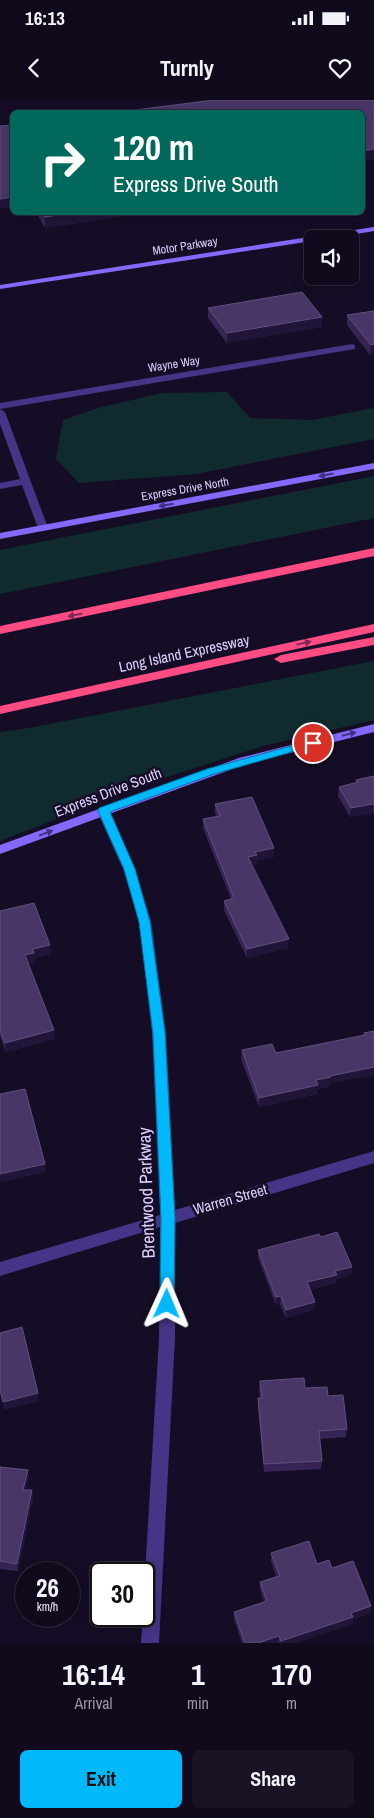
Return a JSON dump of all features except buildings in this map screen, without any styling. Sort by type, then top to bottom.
[{"type":"highway","points":[[122,605],[374,545]]},
{"type":"highway","points":[[0,630],[374,552]]},
{"type":"highway","name":"Long Island Expressway","points":[[0,711],[374,628]]},
{"type":"highway","points":[[0,711],[374,641]]},
{"type":"main road","name":"Motor Parkway","points":[[0,287],[374,229]]},
{"type":"main road","name":"Express Drive North","points":[[0,536],[374,466]]},
{"type":"main road","name":"Express Drive South","points":[[0,850],[153,791],[242,762],[374,728]]},
{"type":"street","name":"Wayne Way","points":[[0,406],[352,347]]},
{"type":"street","points":[[0,412],[43,528]]},
{"type":"street","points":[[0,486],[26,481]]},
{"type":"street","name":"Brentwood Parkway","points":[[103,811],[129,869],[145,922],[159,1033],[168,1218],[167,1338],[150,1643]]},
{"type":"street","name":"Warren Street","points":[[0,1269],[374,1157]]},
{"type":"green space","points":[[227,392],[250,418],[312,420],[374,408],[374,439],[196,474],[79,483],[56,459],[63,420],[98,408],[162,393]]},
{"type":"green space","points":[[374,476],[374,518],[0,594],[0,550]]},
{"type":"green space","points":[[374,661],[374,720],[263,746],[161,779],[0,841],[0,732]]},
{"type":"route","points":[[167,1304],[168,1218],[159,1033],[145,922],[129,869],[103,811],[153,791],[210,772],[313,743]]}]
